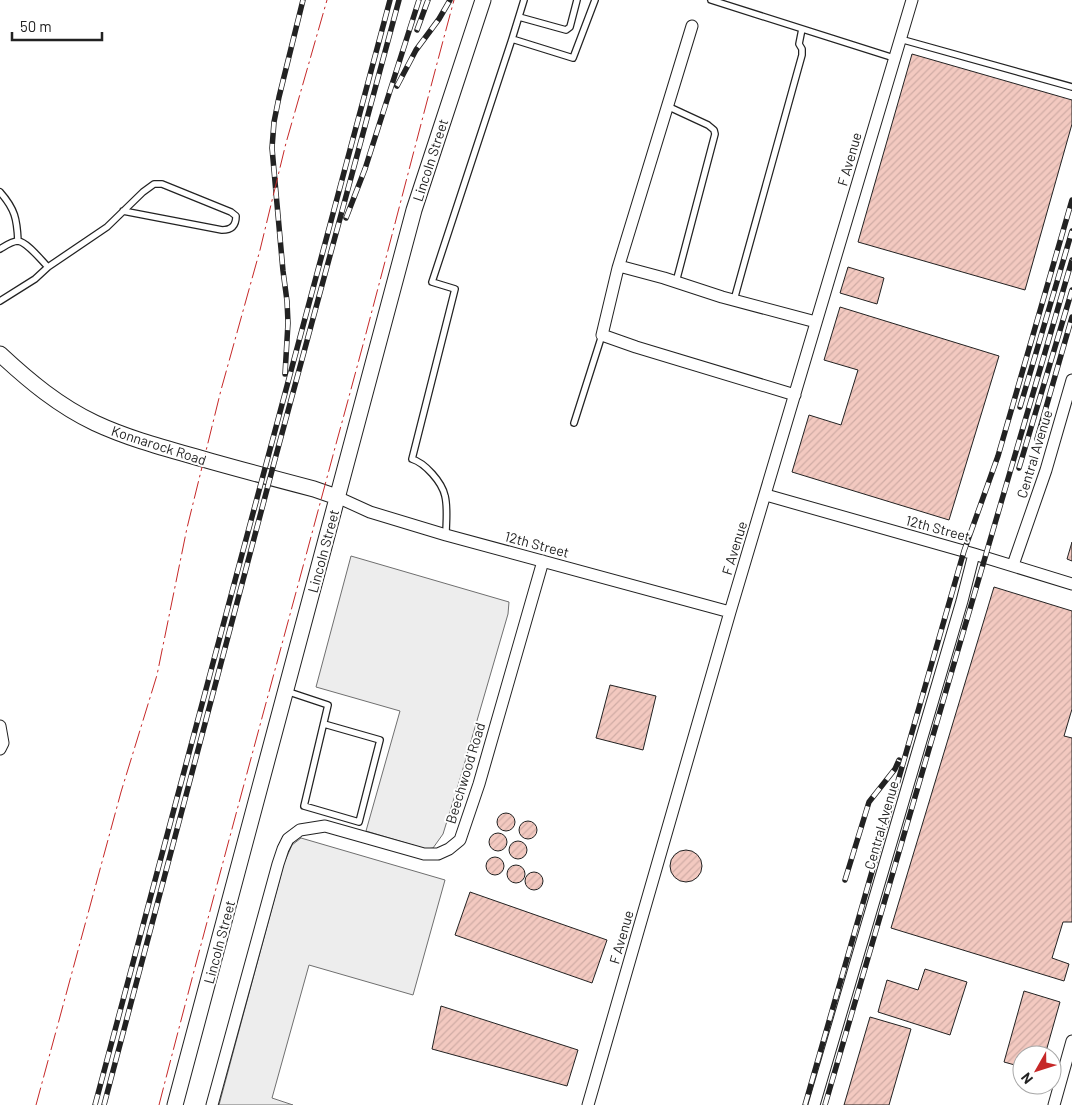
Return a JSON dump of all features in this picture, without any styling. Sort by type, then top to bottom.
[{"type":"main road","name":"Lincoln Street","points":[[175,1105],[414,210],[483,0]]},
{"type":"main road","name":"Konnarock Road","points":[[0,354],[24,377],[52,398],[94,423],[155,445],[314,489],[337,498]]},
{"type":"street","name":"F Avenue","points":[[588,1105],[730,612],[912,0]]},
{"type":"street","points":[[692,26],[618,266],[602,334],[636,347],[795,395]]},
{"type":"street","points":[[618,266],[816,322]]},
{"type":"street","name":"Central Avenue","points":[[1014,566],[1046,470],[1072,380]]},
{"type":"street","name":"12th Street","points":[[766,495],[1072,584]]},
{"type":"street","name":"12th Street","points":[[337,498],[370,512],[446,535],[730,612]]},
{"type":"street","name":"Central Avenue","points":[[814,1105],[962,601],[974,554]]},
{"type":"street","name":"Beechwood Road","points":[[212,1105],[278,864],[288,839],[300,830],[325,826],[424,854],[438,854],[449,849],[460,840],[477,790],[543,561]]},
{"type":"street","points":[[0,726],[3,743],[0,749]]},
{"type":"street","points":[[1054,1105],[1072,1041]]},
{"type":"lane","points":[[446,535],[445,495],[435,477],[421,462],[412,459],[455,289],[432,282],[524,0]]},
{"type":"lane","points":[[519,17],[566,30],[570,28],[577,0]]},
{"type":"lane","points":[[512,39],[574,58],[595,0]]},
{"type":"lane","points":[[711,0],[894,58]]},
{"type":"lane","points":[[734,300],[802,55],[802,49],[799,44],[802,29]]},
{"type":"lane","points":[[900,39],[1072,87]]},
{"type":"lane","points":[[667,106],[708,125],[714,130],[715,134],[676,282]]},
{"type":"lane","points":[[0,301],[35,279],[48,267],[107,227],[143,192],[154,184],[162,184],[231,212],[236,216],[236,222],[228,230],[222,230],[123,212]]},
{"type":"lane","points":[[0,192],[8,202],[17,221],[18,241]]},
{"type":"lane","points":[[0,249],[9,243],[18,241],[26,244],[48,267]]},
{"type":"lane","points":[[574,423],[602,334]]},
{"type":"lane","points":[[286,691],[328,705],[304,806],[359,822],[380,740],[324,724]]},
{"type":"shaded area","points":[[351,556],[509,602],[508,614],[460,779],[443,834],[433,848],[426,849],[366,831],[400,711],[316,687]]},
{"type":"shaded area","points":[[301,838],[445,880],[413,995],[309,965],[272,1098],[293,1105],[219,1105],[284,863],[292,845]]},
{"type":"building","points":[[912,54],[1072,100],[1072,124],[1025,290],[858,242]]},
{"type":"building","points":[[848,267],[884,278],[877,304],[840,293]]},
{"type":"building","points":[[840,307],[999,356],[949,520],[792,472],[809,415],[841,425],[858,370],[824,360]]},
{"type":"building","points":[[1072,542],[1072,561],[1067,559]]},
{"type":"building","points":[[994,587],[1072,611],[1072,709],[1064,736],[1072,738],[1072,922],[1063,922],[1052,958],[1069,964],[1064,981],[891,928]]},
{"type":"building","points":[[610,685],[656,696],[643,750],[596,738]]},
{"type":"building","points":[[506,813],[512,816],[515,822],[512,828],[506,831],[500,828],[497,822],[500,816]]},
{"type":"building","points":[[528,821],[534,824],[537,830],[534,836],[528,839],[522,836],[519,830],[522,824]]},
{"type":"building","points":[[498,833],[504,836],[507,842],[504,848],[498,851],[492,848],[489,842],[492,836]]},
{"type":"building","points":[[518,841],[524,844],[527,850],[524,856],[518,859],[512,856],[509,850],[512,844]]},
{"type":"building","points":[[686,850],[692,851],[697,855],[701,860],[701,872],[697,877],[692,881],[686,882],[680,881],[675,877],[671,872],[670,866],[671,860],[675,855],[680,851]]},
{"type":"building","points":[[495,857],[501,860],[504,866],[501,872],[495,875],[489,872],[486,866],[489,860]]},
{"type":"building","points":[[516,865],[522,868],[525,874],[522,880],[516,883],[510,880],[507,874],[510,868]]},
{"type":"building","points":[[534,872],[540,875],[543,881],[540,887],[534,890],[528,887],[525,881],[528,875]]},
{"type":"building","points":[[470,892],[607,940],[592,983],[455,935]]},
{"type":"building","points":[[925,969],[967,982],[950,1035],[878,1012],[887,980],[918,990]]},
{"type":"building","points":[[1024,991],[1060,1002],[1048,1045],[1012,1045],[1012,1064],[1004,1062]]},
{"type":"building","points":[[441,1006],[578,1050],[567,1086],[432,1049]]},
{"type":"building","points":[[870,1017],[911,1029],[889,1105],[844,1105]]},
{"type":"railway","points":[[285,374],[288,323],[287,301],[272,148],[274,122],[279,97],[303,0]]},
{"type":"railway","points":[[95,1105],[390,0]]},
{"type":"railway","points":[[104,1105],[399,0]]},
{"type":"railway","points":[[346,218],[365,169],[419,0]]},
{"type":"railway","points":[[417,30],[428,0]]},
{"type":"railway","points":[[397,86],[416,50],[439,19],[450,0]]},
{"type":"railway","points":[[805,1105],[964,551],[998,456],[1072,200]]},
{"type":"railway","points":[[1020,407],[1072,231]]},
{"type":"railway","points":[[825,1105],[1072,260]]},
{"type":"railway","points":[[1019,468],[1072,290]]},
{"type":"railway","points":[[1037,439],[1072,317]]},
{"type":"railway","points":[[845,880],[869,802],[895,769],[899,760]]},
{"type":"power","points":[[36,1105],[121,792],[157,675],[187,528],[221,390],[260,250],[286,143],[327,0]]},
{"type":"power","points":[[159,1105],[454,0]]}]
